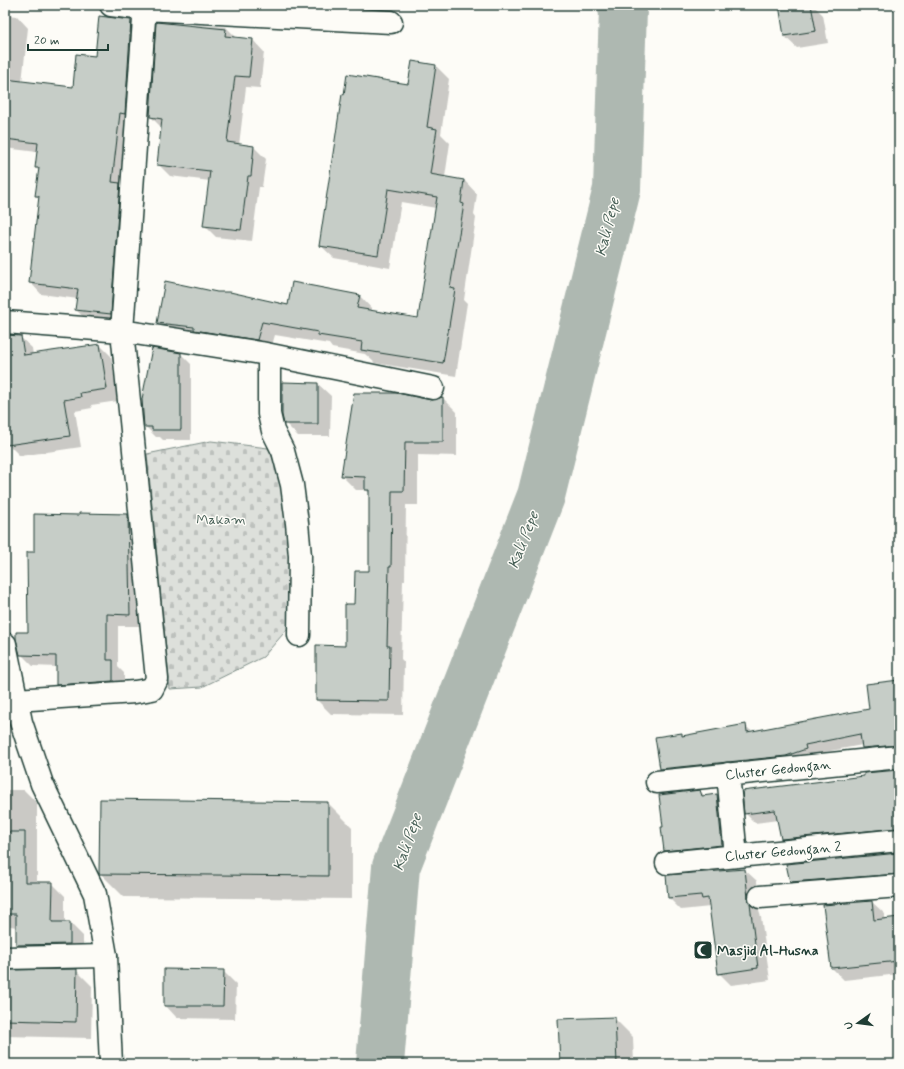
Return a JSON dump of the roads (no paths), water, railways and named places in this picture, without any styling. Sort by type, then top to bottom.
[{"type":"street","points":[[111,5],[391,22]]},
{"type":"street","points":[[16,700],[135,692],[152,689],[157,679],[122,331],[145,7]]},
{"type":"street","points":[[5,322],[122,331],[269,355],[433,388]]},
{"type":"street","points":[[269,355],[269,414],[273,431],[283,451],[292,484],[298,523],[300,556],[299,635]]},
{"type":"street","points":[[5,644],[20,722],[42,784],[95,894],[106,956],[111,1064]]},
{"type":"street","name":"Cluster Gedongan","points":[[657,782],[899,757]]},
{"type":"street","points":[[728,774],[736,856]]},
{"type":"street","name":"Cluster Gedongan 2","points":[[667,863],[899,840]]},
{"type":"street","points":[[760,897],[899,886]]},
{"type":"street","points":[[5,958],[106,956]]},
{"type":"waterway","name":"Kali Pepe","points":[[380,1064],[396,867],[541,496],[617,189],[623,10],[621,5]]},
{"type":"place","name":"Masjid Al-Husna","points":[[703,950]]},
{"type":"park label","name":"Makam","points":[[221,519]]}]
